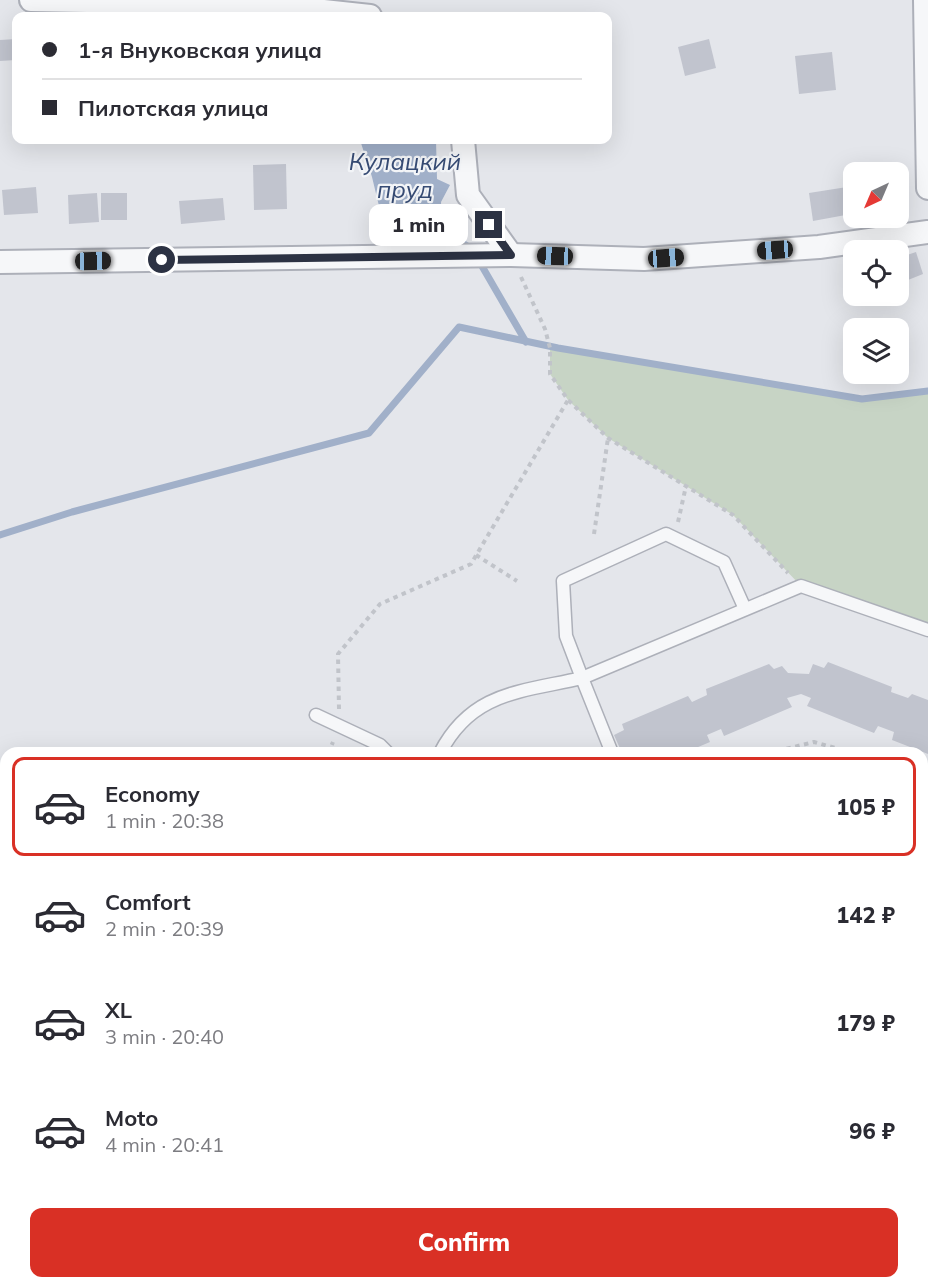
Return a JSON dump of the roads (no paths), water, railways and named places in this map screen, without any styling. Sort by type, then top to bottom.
[{"type":"street","points":[[31,0],[259,4],[333,12]]},
{"type":"street","points":[[925,0],[928,188]]},
{"type":"street","points":[[464,144],[468,195],[511,255]]},
{"type":"street","points":[[0,262],[511,255],[644,260],[819,247],[928,232]]},
{"type":"lane","points":[[610,747],[566,636],[563,581],[666,534],[724,562],[745,609]]},
{"type":"lane","points":[[445,747],[472,712],[500,695],[582,678],[801,586],[928,630]]},
{"type":"lane","points":[[316,715],[382,747]]},
{"type":"water","name":"Кулацкий пруд","points":[[361,144],[436,144],[437,179],[450,185],[441,202],[442,227],[469,243],[443,250],[387,239]]},
{"type":"waterway","points":[[479,261],[526,342]]},
{"type":"waterway","points":[[0,535],[72,512],[369,433],[459,327],[558,348],[862,399],[928,391]]}]
